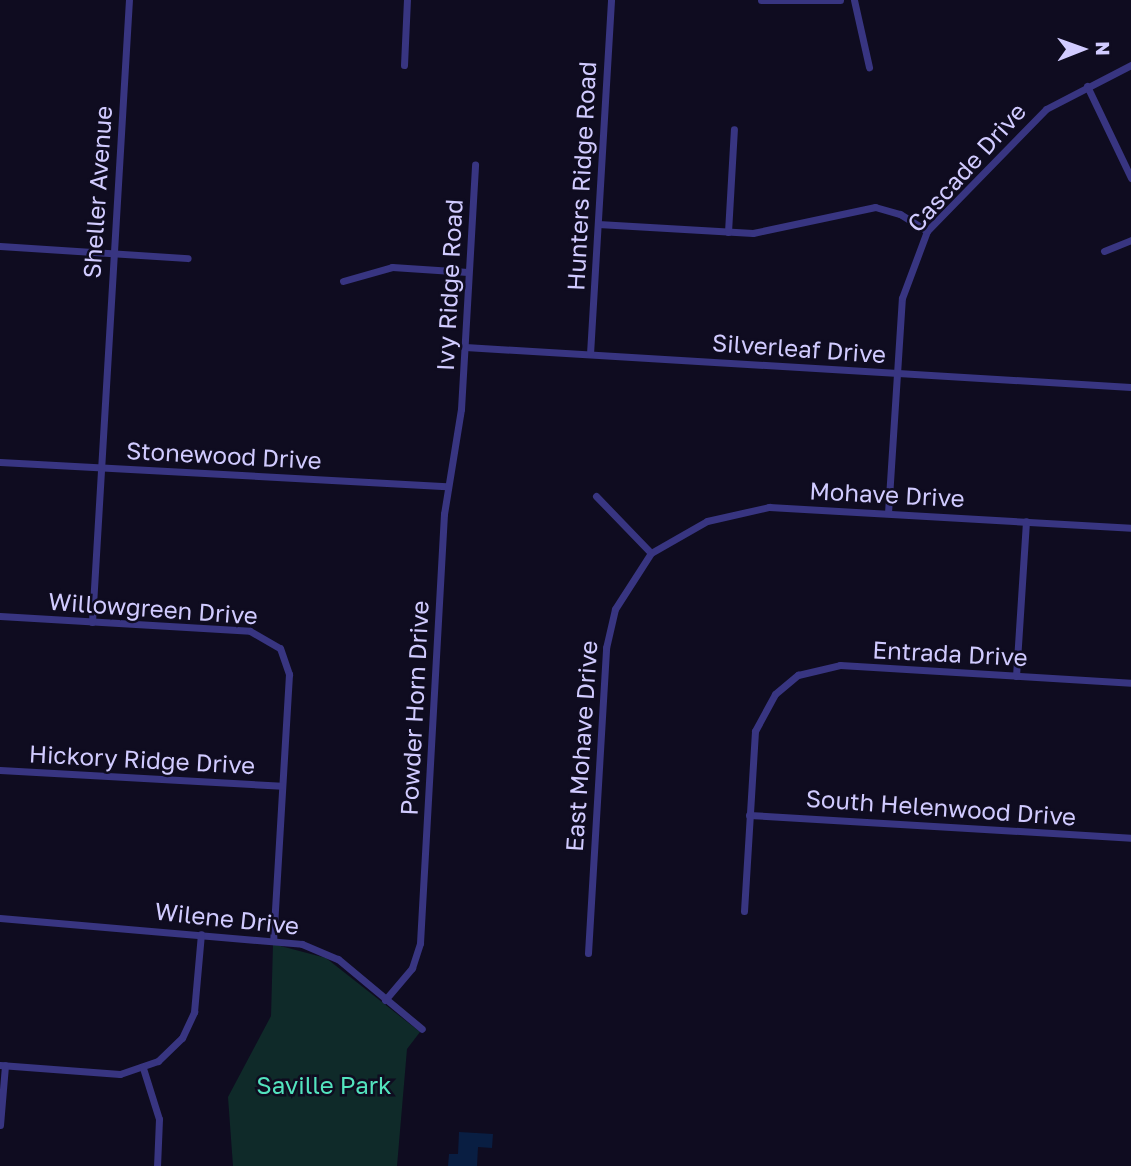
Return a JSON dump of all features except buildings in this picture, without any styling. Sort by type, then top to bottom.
[{"type":"street","name":"Sheller Avenue","points":[[92,622],[129,0]]},
{"type":"street","points":[[404,65],[407,0]]},
{"type":"street","name":"Hunters Ridge Road","points":[[590,354],[611,0]]},
{"type":"street","points":[[761,0],[840,0]]},
{"type":"street","points":[[854,0],[869,67]]},
{"type":"street","name":"Cascade Drive","points":[[888,513],[904,285],[927,231],[1034,118],[1087,86],[1131,65]]},
{"type":"street","points":[[1087,86],[1131,178]]},
{"type":"street","points":[[728,232],[734,129]]},
{"type":"street","name":"Ivy Ridge Road","points":[[461,409],[475,164]]},
{"type":"street","points":[[598,225],[728,232],[785,229],[863,206],[887,208],[927,231]]},
{"type":"street","points":[[1104,251],[1131,240]]},
{"type":"street","points":[[0,246],[188,258]]},
{"type":"street","points":[[343,281],[384,268],[468,272]]},
{"type":"street","name":"Silverleaf Drive","points":[[465,347],[1131,387]]},
{"type":"street","name":"Powder Horn Drive","points":[[385,1000],[412,968],[420,943],[446,486],[461,409]]},
{"type":"street","name":"Stonewood Drive","points":[[0,461],[446,486]]},
{"type":"street","points":[[596,496],[651,553]]},
{"type":"street","name":"Mohave Drive","points":[[651,553],[688,529],[745,510],[888,513],[1131,528]]},
{"type":"street","points":[[1016,676],[1026,521]]},
{"type":"street","name":"East Mohave Drive","points":[[588,953],[606,648],[615,609],[651,553]]},
{"type":"street","name":"Willowgreen Drive","points":[[0,616],[255,632],[276,643],[288,664],[282,786]]},
{"type":"street","name":"Entrada Drive","points":[[749,815],[755,731],[775,694],[798,675],[827,666],[1131,683]]},
{"type":"street","name":"Hickory Ridge Drive","points":[[0,770],[282,786]]},
{"type":"street","points":[[273,940],[282,786]]},
{"type":"street","points":[[744,911],[749,815]]},
{"type":"street","name":"South Helenwood Drive","points":[[749,815],[1131,838]]},
{"type":"street","name":"Wilene Drive","points":[[0,918],[273,940],[328,953],[422,1029]]},
{"type":"street","points":[[0,1125],[2,1065],[113,1074],[143,1069],[171,1051],[190,1024],[201,934]]},
{"type":"street","points":[[143,1069],[159,1119],[157,1166]]},
{"type":"green space","name":"Saville Park","points":[[273,944],[326,958],[420,1032],[407,1049],[397,1166],[233,1166],[228,1097],[271,1016]]},
{"type":"water","points":[[459,1132],[493,1134],[492,1148],[478,1147],[477,1166],[448,1166],[449,1154],[458,1154]]}]
